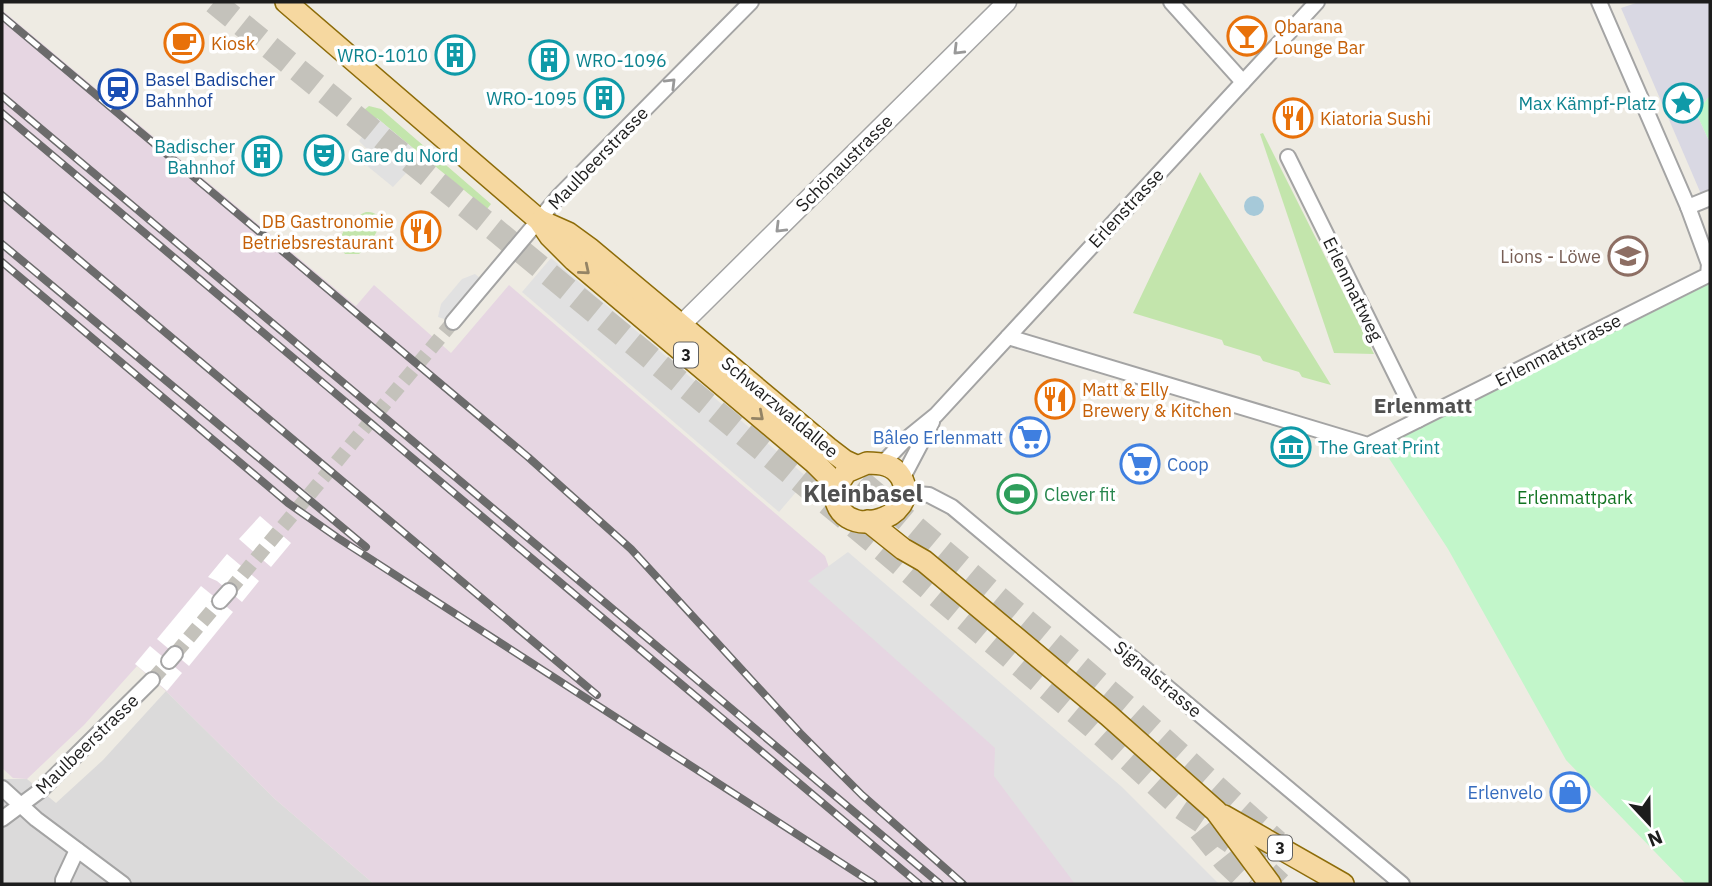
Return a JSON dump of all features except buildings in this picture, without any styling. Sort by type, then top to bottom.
[{"type":"main road","name":"Schwarzwaldallee","points":[[286,2],[539,220],[550,236],[574,260],[815,463],[827,475],[835,489]]},
{"type":"main road","name":"Schwarzwaldallee","points":[[539,220],[558,227],[590,249],[845,461],[856,466]]},
{"type":"main road","points":[[835,489],[843,475],[856,466],[882,464],[893,468],[903,486],[900,506],[895,512],[867,522]]},
{"type":"main road","name":"3","points":[[835,489],[834,497],[841,512],[853,520],[867,522],[903,549],[925,561],[1108,715],[1216,811],[1343,884]]},
{"type":"main road","name":"3","points":[[895,512],[898,523],[925,561]]},
{"type":"main road","name":"3","points":[[1216,811],[1270,884]]},
{"type":"street","name":"Maulbeerstrasse","points":[[453,322],[559,196],[751,2]]},
{"type":"street","name":"Schönaustrasse","points":[[681,325],[1007,2]]},
{"type":"street","points":[[1171,2],[1243,82]]},
{"type":"street","name":"Erlenstrasse","points":[[882,464],[904,441],[936,415],[1317,2]]},
{"type":"street","name":"Erlenmattstrasse","points":[[1008,337],[1368,445],[1708,275],[1709,264],[1688,207],[1599,2]]},
{"type":"street","name":"Erlenmattweg","points":[[1288,158],[1418,420]]},
{"type":"street","points":[[1688,207],[1710,198]]},
{"type":"street","name":"Erlenstrasse","points":[[903,486],[936,415]]},
{"type":"street","name":"Signalstrasse","points":[[903,486],[952,507],[1402,884]]},
{"type":"street","name":"Maulbeerstrasse","points":[[2,819],[41,790],[152,680]]},
{"type":"street","points":[[2,789],[20,806],[123,884]]},
{"type":"street","points":[[63,884],[77,850]]},
{"type":"shaded area","name":"Max Kämpf-Platz","points":[[1639,2],[1710,2],[1710,95],[1696,113],[1710,143],[1710,190],[1701,194],[1621,8]]},
{"type":"shaded area","name":"Badischer Bahnhof","points":[[2,10],[356,306],[374,285],[451,353],[509,285],[825,556],[833,579],[1175,884],[374,884],[275,799],[166,691],[137,666],[84,725],[27,779],[13,778],[2,768]]},
{"type":"shaded area","points":[[377,118],[422,156],[393,187],[360,160],[368,150],[359,141]]},
{"type":"shaded area","points":[[551,258],[808,478],[779,512],[522,292]]},
{"type":"shaded area","points":[[475,274],[486,283],[453,322],[438,317],[441,304],[462,279]]},
{"type":"shaded area","points":[[848,552],[1122,787],[1219,884],[1075,884],[994,776],[995,748],[808,581]]},
{"type":"shaded area","points":[[166,691],[275,799],[374,884],[2,884],[2,779],[27,779],[56,803],[103,760]]},
{"type":"green space","points":[[1710,95],[1710,143],[1696,113]]},
{"type":"green space","points":[[369,106],[381,109],[491,204],[487,209],[378,119],[371,126],[363,115]]},
{"type":"green space","points":[[1263,133],[1374,354],[1334,353],[1260,134]]},
{"type":"green space","points":[[1200,172],[1331,385],[1302,377],[1299,372],[1263,361],[1260,356],[1224,345],[1222,340],[1133,313]]},
{"type":"green space","points":[[366,212],[379,217],[377,230],[359,254],[345,254],[341,242],[345,229],[354,219]]},
{"type":"green space","name":"Erlenmattpark","points":[[1710,283],[1710,884],[1686,884],[1566,760],[1448,549],[1379,443],[1585,341]]},
{"type":"water","points":[[1254,196],[1261,199],[1264,206],[1261,213],[1254,216],[1247,213],[1244,206],[1247,199]]},
{"type":"pier","points":[[260,516],[291,543],[271,567],[239,539]]},
{"type":"pier","points":[[227,554],[259,581],[242,602],[217,581],[208,577]]},
{"type":"pier","points":[[201,586],[233,612],[189,666],[157,639]]},
{"type":"pier","points":[[150,646],[182,673],[167,691],[135,664]]},
{"type":"tunnel","points":[[214,2],[844,517],[1092,726],[1182,808],[1242,849],[1280,884]]},
{"type":"tunnel","points":[[229,591],[453,322]]},
{"type":"tunnel","points":[[833,458],[1132,711],[1277,842]]},
{"type":"tunnel","points":[[175,654],[220,601]]},
{"type":"tunnel","points":[[152,680],[169,661]]},
{"type":"tunnel","points":[[1200,830],[1225,861],[1249,884]]},
{"type":"railway","points":[[2,16],[528,457],[631,549],[800,733],[862,795],[963,884]]},
{"type":"railway","points":[[2,96],[940,884]]},
{"type":"railway","points":[[2,113],[919,884]]},
{"type":"railway","points":[[2,195],[597,695]]},
{"type":"railway","points":[[2,244],[366,547]]},
{"type":"railway","points":[[2,262],[288,503],[874,884]]},
{"type":"place","name":"Qbarana Lounge Bar","points":[[1247,36]]},
{"type":"place","name":"Kiosk","points":[[184,43]]},
{"type":"place","name":"WRO-1010","points":[[455,55]]},
{"type":"place","name":"WRO-1096","points":[[549,60]]},
{"type":"place","name":"Basel Badischer Bahnhof","points":[[118,89]]},
{"type":"place","name":"WRO-1095","points":[[604,98]]},
{"type":"place","name":"Max Kämpf-Platz","points":[[1683,103]]},
{"type":"place","name":"Kiatoria Sushi","points":[[1293,118]]},
{"type":"place","name":"Gare du Nord","points":[[324,155]]},
{"type":"place","name":"Badischer Bahnhof","points":[[262,156]]},
{"type":"place","name":"DB Gastronomie Betriebsrestaurant","points":[[421,231]]},
{"type":"place","name":"Lions - Löwe","points":[[1628,256]]},
{"type":"place","name":"Matt & Elly Brewery & Kitchen","points":[[1055,399]]},
{"type":"place","name":"Bâleo Erlenmatt","points":[[1030,437]]},
{"type":"place","name":"The Great Print","points":[[1291,447]]},
{"type":"place","name":"Coop","points":[[1140,464]]},
{"type":"place","name":"Clever fit","points":[[1017,494]]},
{"type":"place","name":"Erlenvelo","points":[[1570,792]]},
{"type":"district","name":"Erlenmatt","points":[[1423,405]]},
{"type":"district","name":"Kleinbasel","points":[[863,493]]}]
